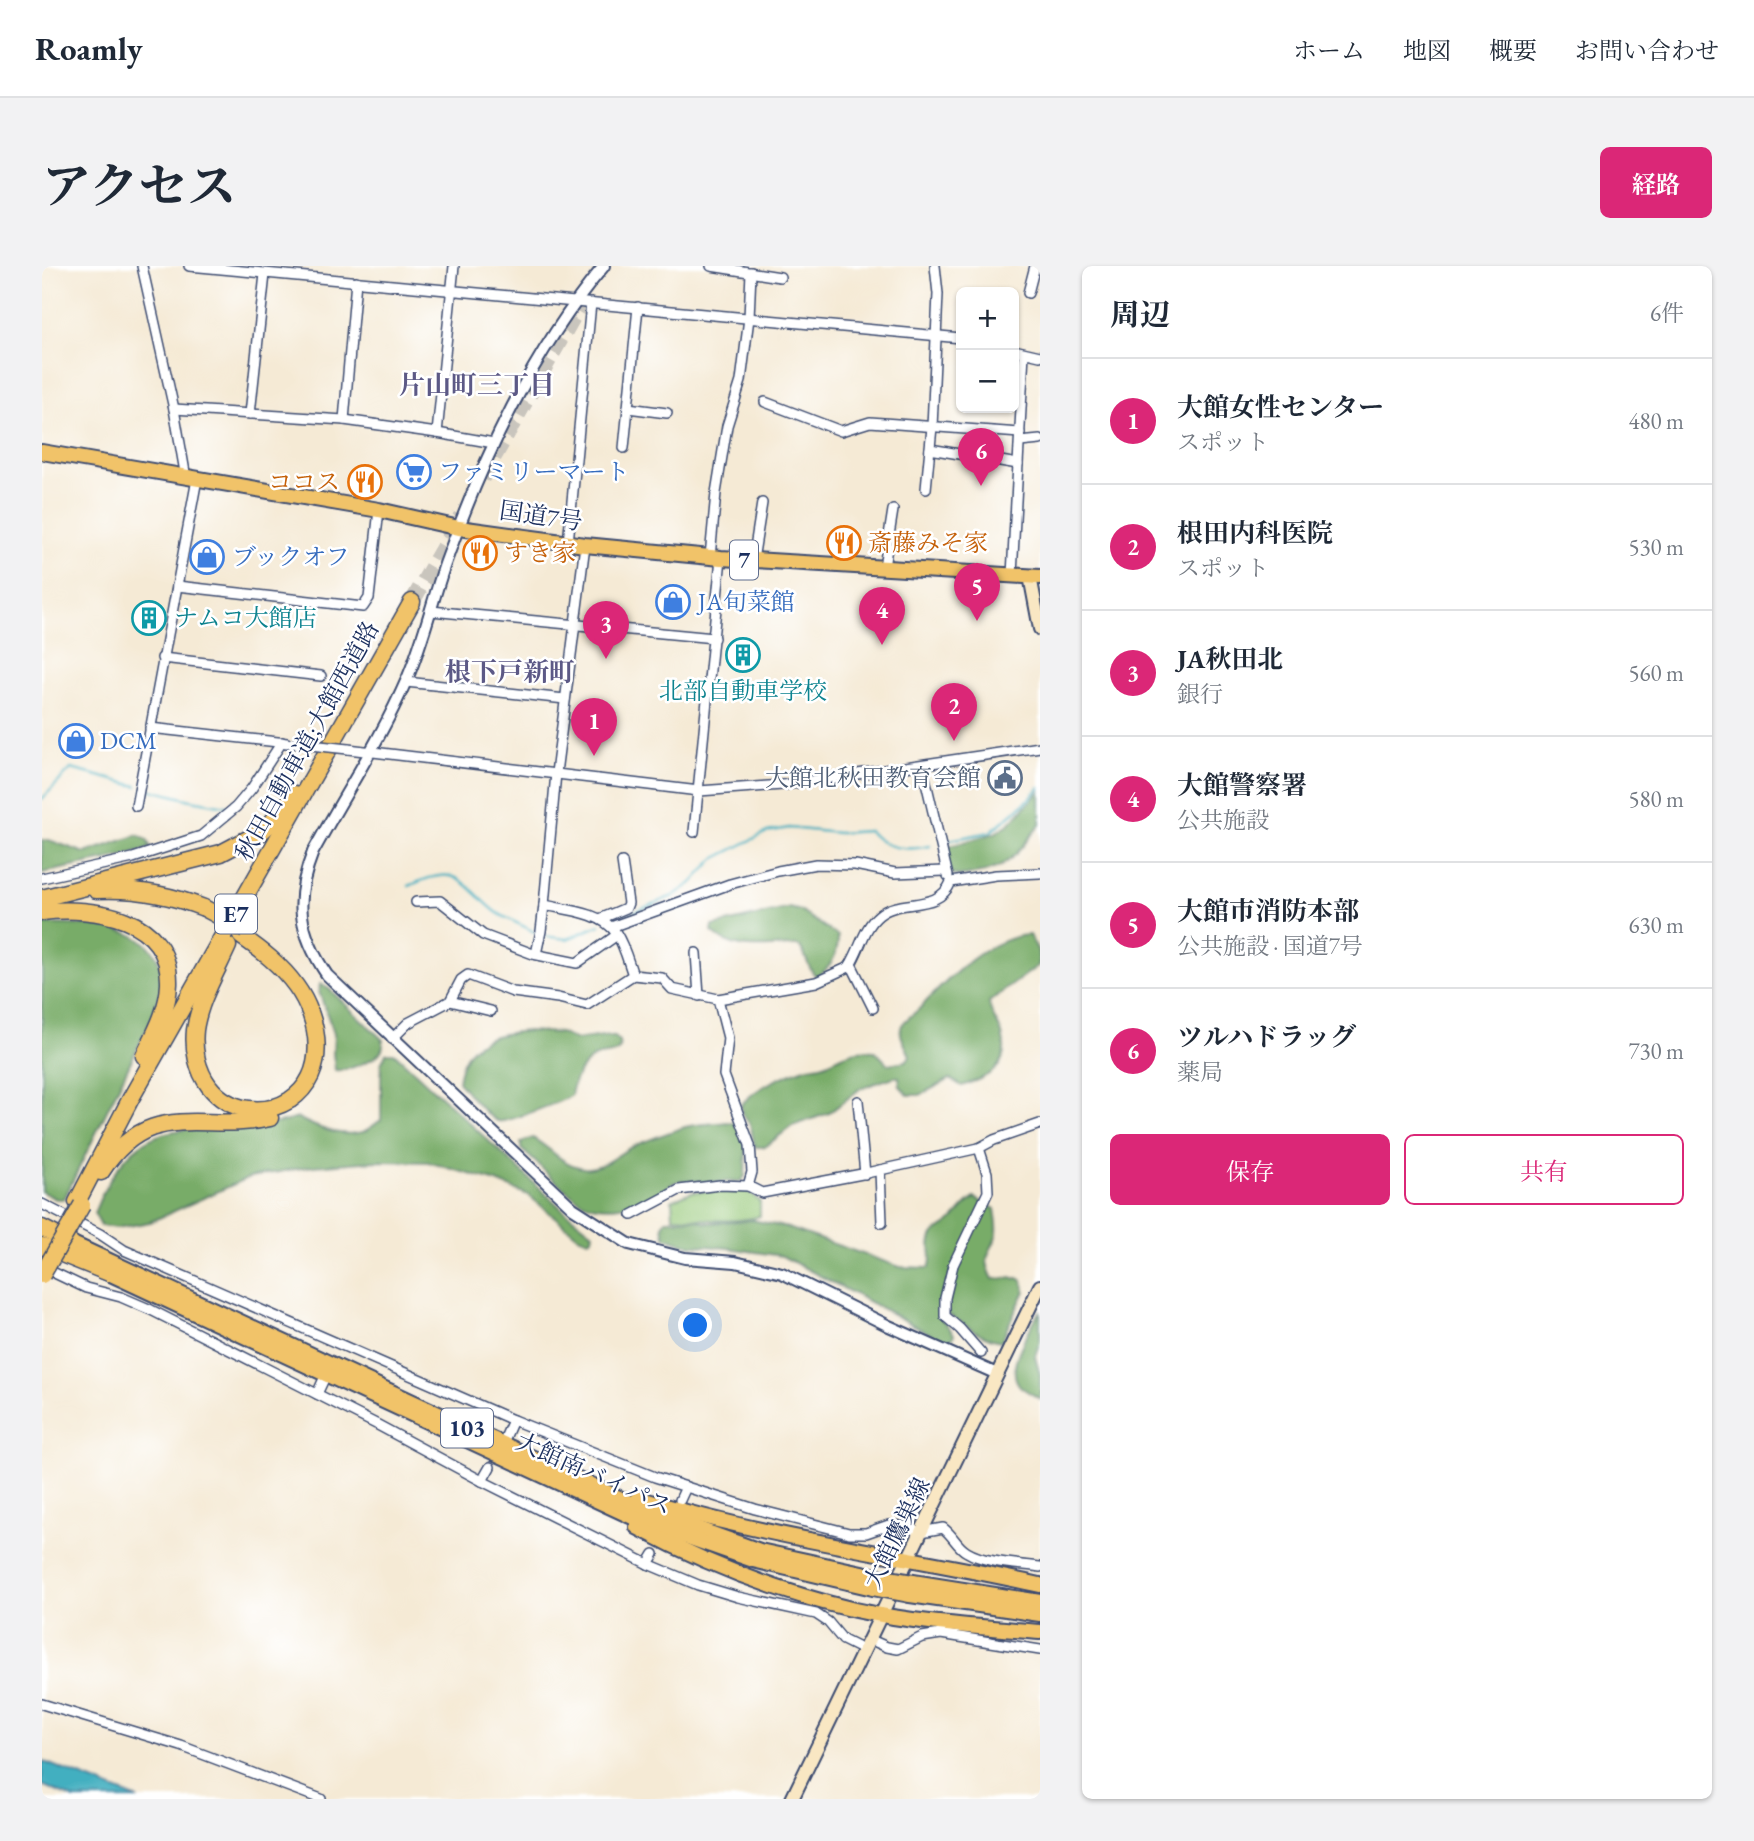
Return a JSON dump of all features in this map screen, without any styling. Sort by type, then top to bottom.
[{"type":"highway","name":"国道7号","points":[[42,452],[379,510],[459,528],[568,543],[716,558],[1035,577]]},
{"type":"highway","name":"秋田自動車道;大館西道路","points":[[42,1271],[79,1204],[92,1173],[412,602]]},
{"type":"highway","points":[[42,898],[201,859],[235,847],[261,832],[283,810],[300,786],[381,656]]},
{"type":"highway","points":[[243,933],[296,985],[310,1012],[317,1037],[315,1065],[304,1087],[286,1102],[265,1110],[242,1108],[222,1099],[214,1092],[198,1063],[195,1041],[198,1018],[205,998],[278,839]]},
{"type":"highway","points":[[42,898],[87,891],[128,890],[173,897],[271,947],[309,988],[319,1009],[325,1032],[326,1055],[317,1084],[297,1107],[277,1116],[251,1121],[180,1122],[143,1132],[113,1156],[79,1204]]},
{"type":"highway","points":[[42,910],[81,900],[120,898],[160,902],[202,911]]},
{"type":"highway","points":[[42,910],[85,911],[113,916],[137,926],[159,946],[169,974],[168,994],[161,1018],[92,1173]]},
{"type":"highway","points":[[42,1229],[71,1243]]},
{"type":"highway","name":"大館南バイパス","points":[[71,1243],[639,1520],[714,1548],[793,1571],[875,1582],[1040,1614]]},
{"type":"highway","points":[[42,1244],[108,1273]]},
{"type":"highway","name":"大館南バイパス","points":[[108,1273],[520,1460]]},
{"type":"highway","points":[[520,1460],[704,1518],[1040,1585]]},
{"type":"highway","points":[[520,1460],[664,1542],[722,1568],[795,1594],[881,1615],[1040,1632]]},
{"type":"highway","name":"大館南バイパス","points":[[911,1589],[1040,1602]]},
{"type":"main road","points":[[1035,577],[1040,629]]},
{"type":"main road","name":"大館鷹巣線","points":[[792,1799],[1040,1286]]},
{"type":"street","points":[[136,806],[177,586],[191,479],[142,266]]},
{"type":"street","points":[[189,266],[265,274],[285,271],[450,291],[956,337]]},
{"type":"street","points":[[437,433],[454,266]]},
{"type":"street","points":[[604,266],[574,302],[534,368],[494,443],[459,528],[422,643],[406,682],[313,852],[304,875],[300,910],[305,935],[315,958],[327,975],[573,1208],[615,1237],[629,1244],[672,1256],[735,1262],[782,1273],[889,1326],[997,1374]]},
{"type":"street","points":[[717,266],[780,277]]},
{"type":"street","points":[[926,489],[932,427],[938,294],[935,266]]},
{"type":"street","points":[[1028,293],[1035,266]]},
{"type":"street","points":[[694,832],[714,638],[716,493],[727,426],[741,380],[749,318],[751,272]]},
{"type":"street","points":[[250,414],[265,274]]},
{"type":"street","points":[[344,420],[356,281]]},
{"type":"street","points":[[568,543],[591,303]]},
{"type":"street","points":[[624,448],[638,307]]},
{"type":"street","points":[[1019,352],[1040,356]]},
{"type":"street","points":[[1012,575],[1024,353]]},
{"type":"street","points":[[765,402],[841,431],[870,422],[1040,440]]},
{"type":"street","points":[[628,408],[667,412]]},
{"type":"street","points":[[174,409],[344,420],[494,443]]},
{"type":"street","points":[[930,449],[1018,464]]},
{"type":"street","points":[[753,560],[762,503]]},
{"type":"street","points":[[177,586],[363,607],[369,598],[379,510]]},
{"type":"street","points":[[884,567],[893,510]]},
{"type":"street","points":[[536,954],[541,931],[556,773],[585,545]]},
{"type":"street","points":[[431,611],[714,638]]},
{"type":"street","points":[[162,658],[321,676]]},
{"type":"street","points":[[406,682],[565,699]]},
{"type":"street","points":[[150,728],[369,750],[699,791],[783,785],[1040,747]]},
{"type":"street","points":[[42,878],[132,858],[201,836],[236,807],[287,743]]},
{"type":"street","points":[[393,1039],[408,1023],[450,1001],[461,980],[468,975],[513,992],[587,1005],[633,975],[662,978],[672,989],[718,999],[816,982],[851,964],[868,928],[877,916],[887,909],[925,904],[949,888],[951,882],[945,871],[922,765]]},
{"type":"street","points":[[600,919],[626,908],[628,903],[622,862]]},
{"type":"street","points":[[416,902],[440,901],[483,935],[536,954],[577,963],[614,931],[730,884],[778,871],[816,864],[855,865],[895,873],[945,871]]},
{"type":"street","points":[[951,882],[996,875],[1040,873]]},
{"type":"street","points":[[544,905],[600,919],[614,931],[633,975]]},
{"type":"street","points":[[696,953],[699,996]]},
{"type":"street","points":[[851,964],[873,1008]]},
{"type":"street","points":[[718,999],[728,1038],[724,1075],[750,1145],[752,1172],[748,1186]]},
{"type":"street","points":[[450,1001],[491,1011]]},
{"type":"street","points":[[858,1101],[865,1174]]},
{"type":"street","points":[[632,1215],[679,1190],[720,1185],[748,1186],[762,1193],[880,1171],[979,1148],[1040,1124]]},
{"type":"street","points":[[979,1148],[988,1173],[988,1192],[953,1265],[945,1298],[945,1317],[960,1329],[981,1353]]},
{"type":"street","points":[[880,1171],[882,1223]]},
{"type":"street","points":[[42,1204],[100,1234],[124,1251],[340,1347],[646,1474],[768,1513],[849,1533],[866,1533],[896,1524],[921,1532],[943,1528],[961,1548],[975,1556],[1040,1567]]},
{"type":"street","points":[[42,1271],[86,1288],[121,1297],[151,1310],[482,1481],[648,1564],[698,1585],[738,1597],[817,1614],[828,1622],[843,1640],[898,1649],[927,1635],[941,1634],[1040,1650]]},
{"type":"street","points":[[335,1358],[340,1347]]},
{"type":"street","points":[[317,1394],[323,1381]]},
{"type":"street","points":[[506,1436],[513,1420]]},
{"type":"street","points":[[482,1481],[490,1466]]},
{"type":"street","points":[[680,1500],[686,1487]]},
{"type":"street","points":[[648,1564],[654,1554]]},
{"type":"street","points":[[42,1704],[193,1750],[321,1799]]},
{"type":"green space","points":[[1040,791],[1040,825],[1016,854],[1001,866],[985,872],[954,875],[949,869],[944,848],[995,833],[1010,823]]},
{"type":"green space","points":[[138,835],[147,840],[151,848],[126,856],[42,873],[42,840],[85,853]]},
{"type":"green space","points":[[790,908],[801,911],[838,936],[833,959],[826,969],[816,976],[799,946],[742,946],[732,944],[712,932],[713,926]]},
{"type":"green space","points":[[42,925],[103,927],[138,938],[151,949],[160,964],[162,984],[153,1016],[64,1199],[56,1199],[42,1192]]},
{"type":"green space","points":[[1029,935],[1038,951],[1039,965],[989,1002],[1004,1046],[1000,1063],[988,1075],[962,1086],[950,1079],[920,1095],[908,1095],[900,1086],[899,1077],[894,1077],[861,1088],[829,1113],[792,1126],[765,1147],[755,1147],[750,1124],[742,1114],[741,1105],[755,1092],[790,1074],[854,1052],[875,1051],[888,1064],[906,1061],[910,1056],[901,1032],[905,1021],[968,962],[998,943]]},
{"type":"green space","points":[[320,984],[329,989],[383,1040],[383,1048],[378,1054],[353,1067],[335,1070],[334,1034],[319,992]]},
{"type":"green space","points":[[528,1031],[560,1033],[575,1040],[614,1037],[619,1042],[620,1049],[613,1054],[593,1058],[583,1066],[576,1077],[571,1096],[521,1116],[498,1121],[482,1109],[458,1081],[461,1067],[466,1056],[482,1041],[503,1034]]},
{"type":"green space","points":[[386,1053],[394,1053],[562,1209],[593,1233],[592,1238],[588,1240],[578,1236],[528,1195],[497,1182],[428,1162],[375,1161],[313,1166],[250,1177],[150,1222],[117,1228],[101,1226],[94,1213],[113,1175],[133,1151],[155,1137],[179,1130],[264,1125],[298,1118],[338,1133],[354,1134],[370,1128],[381,1120],[381,1064]]},
{"type":"green space","points":[[728,1122],[738,1124],[746,1145],[745,1176],[741,1181],[677,1182],[665,1189],[659,1197],[618,1206],[597,1206],[578,1199],[521,1149],[521,1142],[533,1138],[563,1160],[576,1166],[591,1168],[638,1144],[679,1129]]},
{"type":"green space","points":[[741,1189],[760,1202],[760,1216],[728,1221],[673,1217],[672,1200],[691,1192]]},
{"type":"green space","points":[[975,1198],[995,1209],[997,1232],[987,1258],[993,1279],[1018,1278],[1023,1281],[1025,1291],[1001,1341],[979,1333],[944,1312],[939,1315],[954,1334],[952,1339],[940,1339],[782,1256],[684,1244],[665,1237],[663,1226],[666,1220],[695,1219],[707,1223],[753,1220],[788,1228],[900,1267],[929,1268],[932,1237]]},
{"type":"green space","points":[[1040,1310],[1040,1341],[1035,1356],[1040,1375],[1040,1399],[1021,1387],[1015,1370],[1020,1349]]},
{"type":"water","points":[[42,1761],[137,1799],[74,1799],[42,1785]]},
{"type":"waterway","points":[[42,799],[71,769],[137,786]]},
{"type":"waterway","points":[[950,840],[990,832],[1040,787]]},
{"type":"waterway","points":[[144,788],[226,806]]},
{"type":"waterway","points":[[614,920],[673,896],[692,883],[714,859],[767,832],[789,828],[838,833],[869,831],[882,842],[897,848],[930,846]]},
{"type":"waterway","points":[[409,886],[439,876],[458,879],[499,914],[534,932]]},
{"type":"waterway","points":[[544,936],[567,939],[600,925]]},
{"type":"tunnel","points":[[482,478],[588,291]]},
{"type":"tunnel","points":[[412,602],[461,516]]},
{"type":"place","name":"ファミリーマート","points":[[414,472]]},
{"type":"place","name":"ココス","points":[[365,482]]},
{"type":"place","name":"ツルハドラッグ","points":[[981,486]]},
{"type":"place","name":"斎藤みそ家","points":[[844,543]]},
{"type":"place","name":"すき家","points":[[480,553]]},
{"type":"place","name":"ブックオフ","points":[[207,557]]},
{"type":"place","name":"JA旬菜館","points":[[673,602]]},
{"type":"place","name":"ナムコ大館店","points":[[149,618]]},
{"type":"place","name":"大館市消防本部","points":[[977,621]]},
{"type":"place","name":"大館警察署","points":[[882,645]]},
{"type":"place","name":"北部自動車学校","points":[[743,655]]},
{"type":"place","name":"JA秋田北","points":[[606,659]]},
{"type":"place","name":"DCM","points":[[76,741]]},
{"type":"place","name":"根田内科医院","points":[[954,741]]},
{"type":"place","name":"大館女性センター","points":[[594,756]]},
{"type":"place","name":"大館北秋田教育会館","points":[[1005,778]]},
{"type":"district","name":"片山町三丁目","points":[[477,385]]},
{"type":"district","name":"根下戸新町","points":[[510,672]]}]
